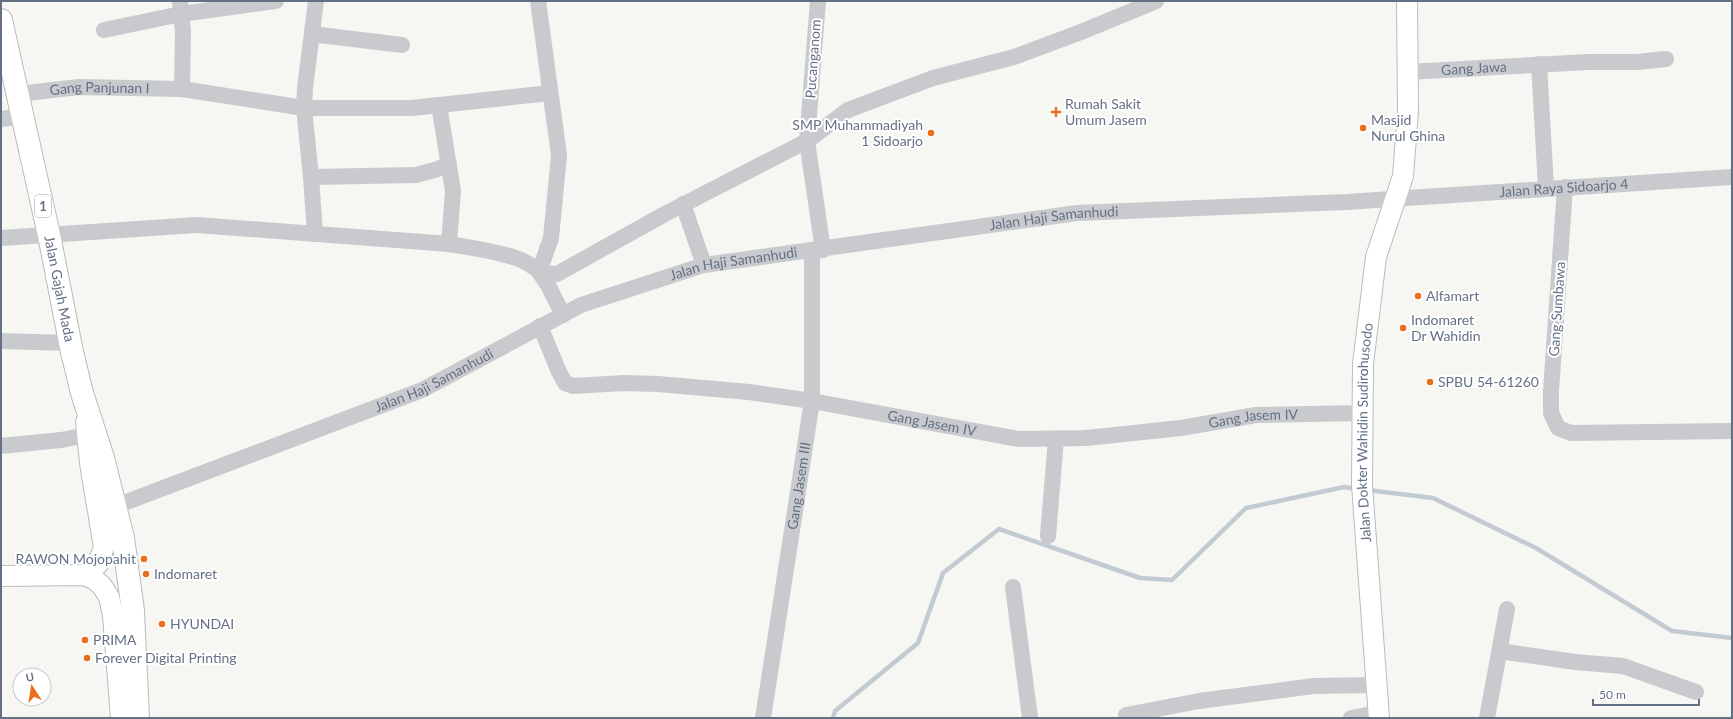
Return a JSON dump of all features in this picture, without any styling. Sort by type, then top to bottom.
[{"type":"highway","name":"Jalan Gajah Mada","points":[[1,20],[49,235],[70,343],[82,393],[103,458],[116,506]]},
{"type":"highway","name":"1","points":[[116,506],[123,538],[133,611],[138,718]]},
{"type":"main road","name":"Jalan Dokter Wahidin Sudirohusodo","points":[[1378,716],[1362,485],[1363,364],[1376,257],[1403,176],[1408,111],[1407,1]]},
{"type":"main road","name":"Jalan Gajah Mada","points":[[82,393],[90,462],[104,547],[98,564],[84,575]]},
{"type":"main road","points":[[1,576],[84,575],[94,579],[102,586],[109,597],[113,615],[121,718]]},
{"type":"street","points":[[104,30],[181,7],[276,1]]},
{"type":"street","points":[[315,234],[304,108],[305,88],[316,1]]},
{"type":"street","points":[[538,1],[559,155],[551,238],[539,272]]},
{"type":"street","name":"Pucanganom","points":[[817,250],[807,141],[818,1]]},
{"type":"street","points":[[539,272],[553,274],[560,273],[683,204],[807,141],[848,110],[933,78],[1014,57],[1081,32],[1156,1]]},
{"type":"street","points":[[181,7],[183,32],[182,89]]},
{"type":"street","points":[[312,34],[402,44]]},
{"type":"street","name":"Gang Jawa","points":[[1408,72],[1539,64],[1666,60]]},
{"type":"street","points":[[1539,64],[1546,188]]},
{"type":"street","name":"Gang Panjunan I","points":[[18,94],[79,87],[182,89],[304,108],[412,108],[550,92]]},
{"type":"street","points":[[439,104],[454,191],[449,244]]},
{"type":"street","points":[[1,119],[23,116]]},
{"type":"street","points":[[311,177],[416,175],[436,170],[449,164]]},
{"type":"street","name":"Jalan Raya Sidoarjo 4","points":[[1396,198],[1732,177]]},
{"type":"street","name":"Gang Sumbawa","points":[[1565,187],[1551,391],[1551,413],[1558,428],[1571,433],[1732,431]]},
{"type":"street","name":"Jalan Haji Samanhudi","points":[[116,506],[422,390],[581,305],[704,265],[1078,213],[1346,202],[1396,198]]},
{"type":"street","points":[[683,204],[704,265]]},
{"type":"street","points":[[1,238],[198,225],[449,244],[480,249],[518,259],[539,272],[548,285],[563,315]]},
{"type":"street","name":"Gang Jasem III","points":[[763,718],[812,401],[817,250]]},
{"type":"street","name":"Gang Jasem IV","points":[[540,326],[565,383],[573,386],[624,383],[658,384],[750,392],[812,401],[1018,439],[1086,438],[1181,428],[1256,415],[1362,413]]},
{"type":"street","points":[[1,341],[70,343]]},
{"type":"street","points":[[1,446],[61,440],[87,435]]},
{"type":"street","points":[[1048,536],[1056,439]]},
{"type":"street","points":[[1013,587],[1030,718]]},
{"type":"street","points":[[1490,717],[1507,609]]},
{"type":"street","points":[[1500,651],[1575,662],[1623,666],[1696,692]]},
{"type":"street","points":[[1126,715],[1199,701],[1314,686],[1375,685]]},
{"type":"street","points":[[1351,718],[1378,716]]},
{"type":"waterway","points":[[833,718],[835,711],[918,643],[943,573],[999,529],[1140,578],[1172,580],[1246,508],[1344,487],[1358,489]]},
{"type":"waterway","points":[[1367,490],[1433,498],[1536,548],[1672,631],[1732,638]]},
{"type":"place","name":"Rumah Sakit Umum Jasem","points":[[1056,112]]},
{"type":"place","name":"Masjid Nurul Ghina","points":[[1363,128]]},
{"type":"place","name":"SMP Muhammadiyah 1 Sidoarjo","points":[[931,133]]},
{"type":"place","name":"Alfamart","points":[[1418,296]]},
{"type":"place","name":"Indomaret Dr Wahidin","points":[[1403,328]]},
{"type":"place","name":"SPBU 54-61260","points":[[1430,382]]},
{"type":"place","name":"RAWON Mojopahit","points":[[144,559]]},
{"type":"place","name":"Indomaret","points":[[146,574]]},
{"type":"place","name":"HYUNDAI","points":[[162,624]]},
{"type":"place","name":"PRIMA","points":[[85,640]]},
{"type":"place","name":"Forever Digital Printing","points":[[87,658]]}]
